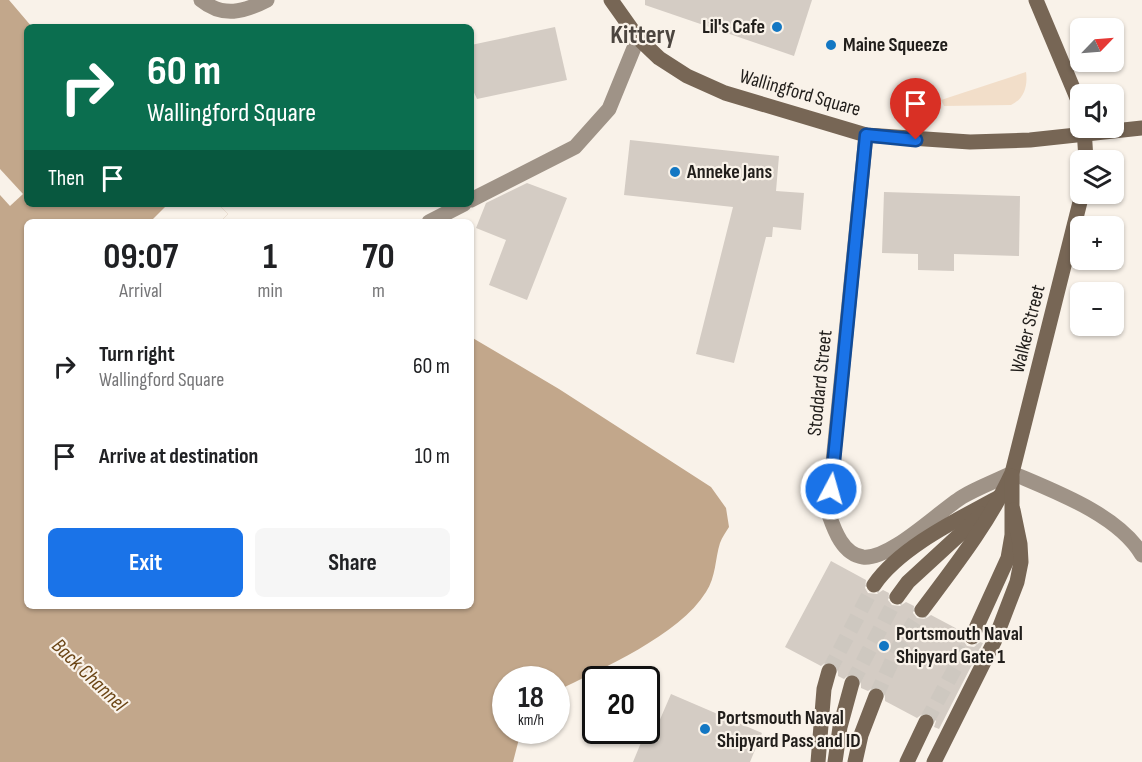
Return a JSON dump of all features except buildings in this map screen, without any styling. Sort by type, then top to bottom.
[{"type":"street","points":[[201,0],[221,12],[236,12],[267,0]]},
{"type":"street","name":"Wallingford Square","points":[[611,0],[638,38],[659,58],[687,76],[725,93],[866,135],[970,142],[1070,132]]},
{"type":"street","points":[[1036,0],[1071,84]]},
{"type":"street","points":[[474,198],[575,147],[609,109],[638,38]]},
{"type":"street","name":"Wallingford Square","points":[[1124,129],[1142,128]]},
{"type":"street","name":"Stoddard Street","points":[[866,135],[828,512],[835,531],[845,548],[863,557],[880,554],[901,543],[932,517],[964,496],[1012,473]]},
{"type":"street","name":"Walker Street","points":[[922,610],[1002,496],[1012,473],[1079,204]]},
{"type":"street","points":[[435,219],[458,207]]},
{"type":"street","points":[[1012,473],[1073,500],[1108,522],[1129,537],[1142,555]]},
{"type":"street","name":"Walker Street","points":[[972,637],[1008,558],[1011,546],[1012,473]]},
{"type":"street","points":[[874,585],[882,574],[902,557],[1002,496]]},
{"type":"street","points":[[897,597],[908,582],[940,551],[1002,496]]},
{"type":"street","points":[[934,762],[994,642],[1017,582],[1021,562],[1013,510]]},
{"type":"street","points":[[818,762],[821,716],[829,670]]},
{"type":"street","points":[[835,762],[840,727],[852,683]]},
{"type":"street","points":[[855,762],[861,735],[876,696]]},
{"type":"street","points":[[907,762],[926,722]]},
{"type":"shaded area","points":[[1026,72],[1024,92],[1011,105],[944,106],[941,100]]},
{"type":"water","name":"Back Channel","points":[[0,0],[9,0],[29,24],[24,24],[24,207],[221,207],[228,214],[223,219],[24,219],[24,609],[474,609],[474,339],[559,389],[711,487],[726,508],[729,527],[720,543],[714,574],[706,592],[694,608],[659,637],[607,666],[582,666],[582,678],[570,684],[570,666],[492,666],[492,744],[518,744],[513,762],[0,762]]},
{"type":"pier","points":[[0,169],[23,194],[10,206],[0,195]]},
{"type":"pier","points":[[165,207],[221,207],[228,214],[223,219],[153,219]]},
{"type":"tunnel","points":[[829,671],[874,585]]},
{"type":"tunnel","points":[[852,683],[897,597]]},
{"type":"tunnel","points":[[876,696],[898,648],[922,610]]},
{"type":"tunnel","points":[[926,722],[972,637]]},
{"type":"place","name":"Lil's Cafe","points":[[777,27]]},
{"type":"place","name":"Maine Squeeze","points":[[831,45]]},
{"type":"place","name":"Anneke Jans","points":[[675,172]]},
{"type":"place","name":"Portsmouth Naval Shipyard Gate 1","points":[[884,646]]},
{"type":"place","name":"Portsmouth Naval Shipyard Pass and ID","points":[[705,729]]},
{"type":"district","name":"Kittery","points":[[643,35]]},
{"type":"route","points":[[831,489],[866,135],[916,140]]}]
